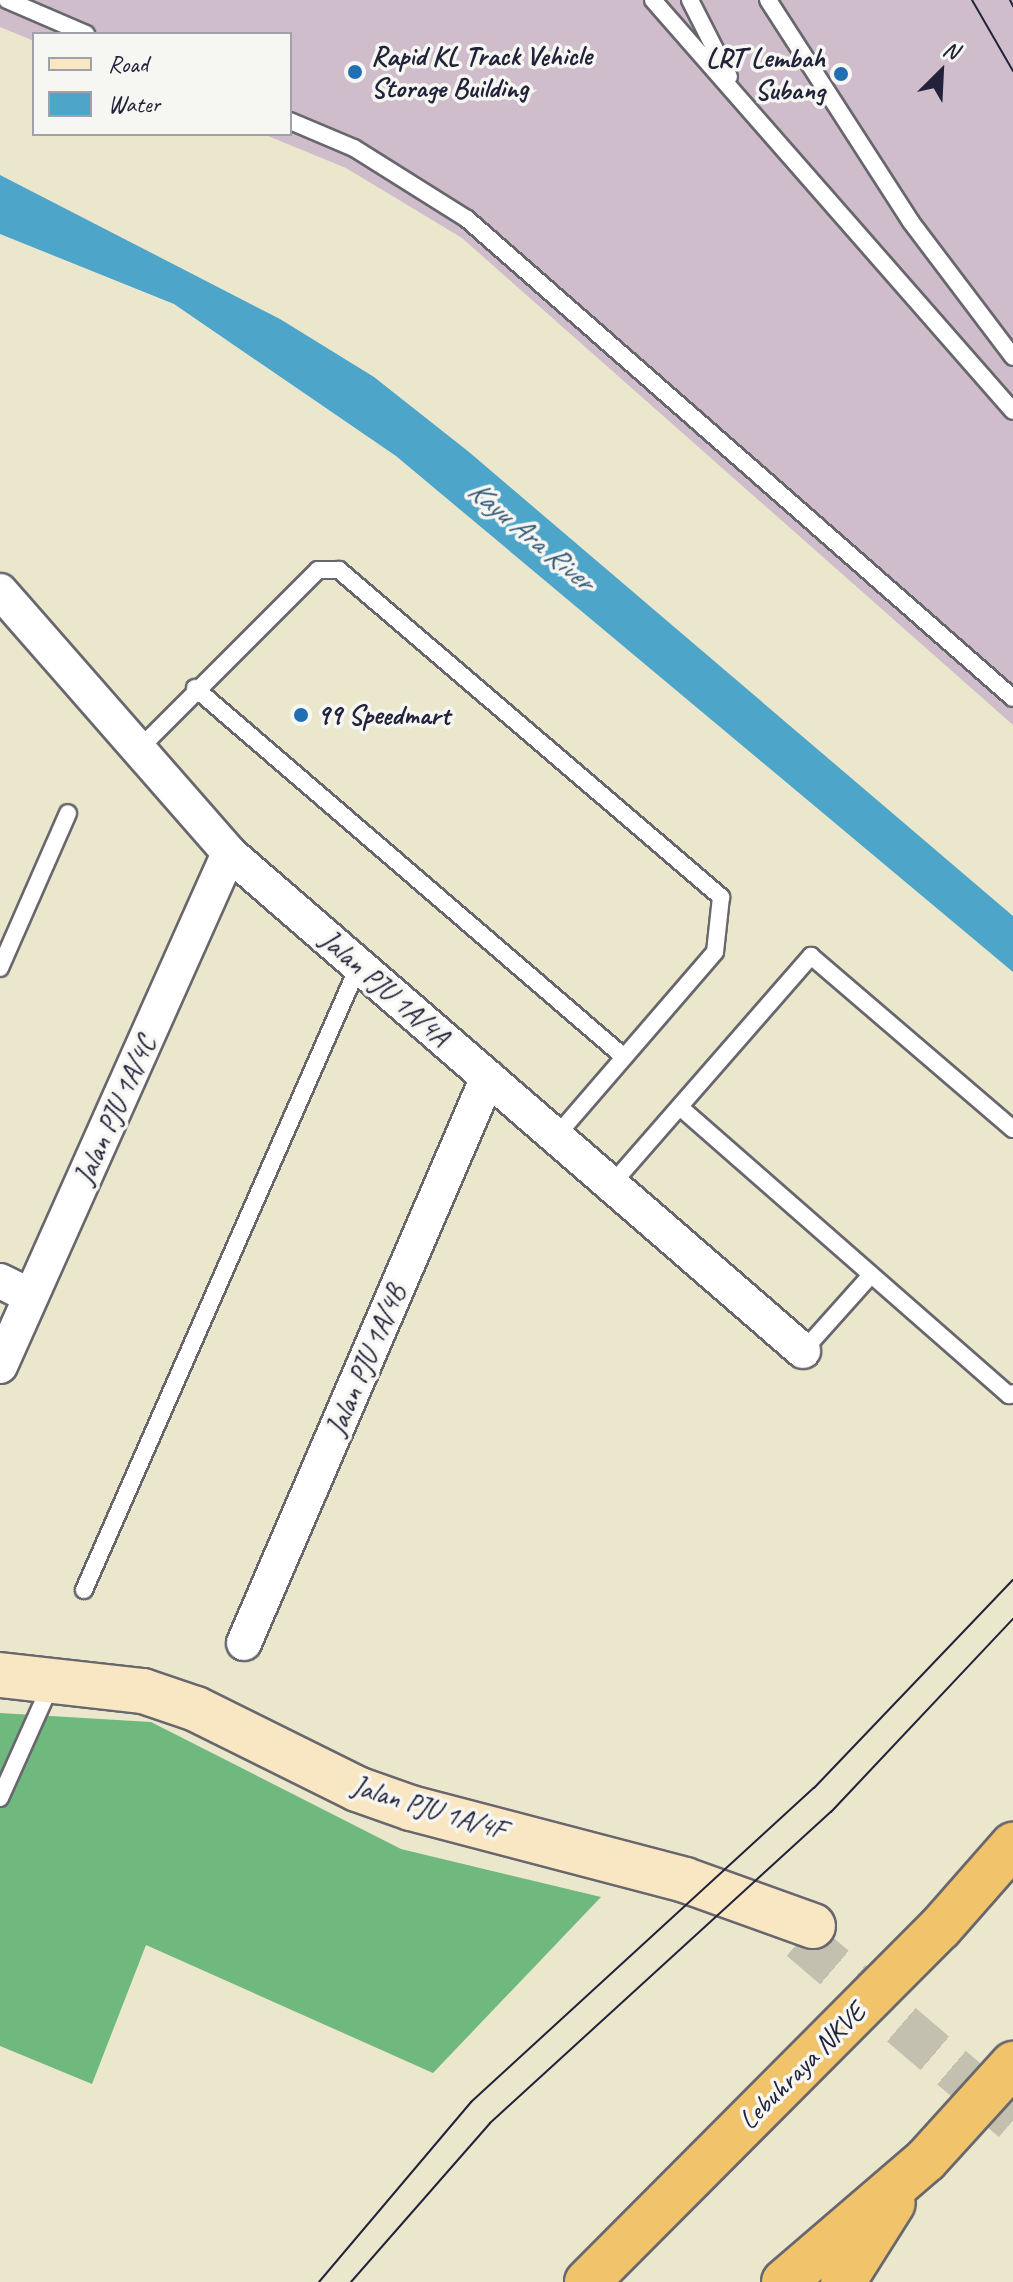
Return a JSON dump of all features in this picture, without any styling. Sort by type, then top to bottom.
[{"type":"highway","name":"Lebuhraya NKVE","points":[[587,2282],[940,1928],[1013,1845]]},
{"type":"highway","points":[[843,2282],[880,2219],[926,2160],[1013,2064]]},
{"type":"highway","points":[[784,2282],[926,2160]]},
{"type":"street","name":"Jalan PJU 1A/4A","points":[[0,591],[229,853],[803,1351]]},
{"type":"street","name":"Jalan PJU 1A/4C","points":[[0,1366],[229,853]]},
{"type":"street","name":"Jalan PJU 1A/4B","points":[[244,1643],[488,1077]]},
{"type":"street","points":[[0,1281],[31,1296]]},
{"type":"street","name":"Jalan PJU 1A/4F","points":[[0,1675],[143,1691],[196,1709],[357,1789],[411,1808],[685,1880],[795,1924]]},
{"type":"lane","points":[[7,0],[81,32]]},
{"type":"lane","points":[[653,0],[1013,411]]},
{"type":"lane","points":[[690,0],[741,100]]},
{"type":"lane","points":[[768,0],[911,222],[1013,357]]},
{"type":"lane","points":[[292,122],[354,148],[467,219],[1013,698]]},
{"type":"lane","points":[[137,751],[195,688],[318,570],[339,570],[362,585],[721,897],[715,952],[556,1136]]},
{"type":"lane","points":[[195,688],[624,1057]]},
{"type":"lane","points":[[0,968],[68,813]]},
{"type":"lane","points":[[612,1184],[811,956],[1013,1129]]},
{"type":"lane","points":[[84,1590],[359,965]]},
{"type":"lane","points":[[681,1108],[1009,1395],[1013,1393]]},
{"type":"lane","points":[[803,1351],[871,1275]]},
{"type":"lane","points":[[0,1798],[53,1679]]},
{"type":"shaded area","points":[[0,0],[1013,0],[1013,725],[462,238],[346,168],[268,136],[292,136],[292,32],[32,32],[32,40],[0,27]]},
{"type":"green space","points":[[0,1713],[151,1722],[401,1849],[601,1897],[433,2073],[146,1945],[92,2084],[0,2046]]},
{"type":"water","name":"Kayu Ara River","points":[[0,175],[280,319],[374,377],[469,452],[1013,916],[1013,972],[396,456],[174,304],[0,234]]},
{"type":"tunnel","points":[[801,1939],[1013,2120]]},
{"type":"tram line","points":[[972,0],[1013,71]]},
{"type":"tram line","points":[[1010,0],[1013,6]]},
{"type":"tram line","points":[[319,2282],[471,2102],[814,1788],[1013,1580]]},
{"type":"tram line","points":[[351,2282],[490,2123],[831,1812],[1013,1619]]},
{"type":"place","name":"Rapid KL Track Vehicle Storage Building","points":[[355,72]]},
{"type":"place","name":"LRT Lembah Subang","points":[[841,74]]},
{"type":"place","name":"99 Speedmart","points":[[301,715]]}]
